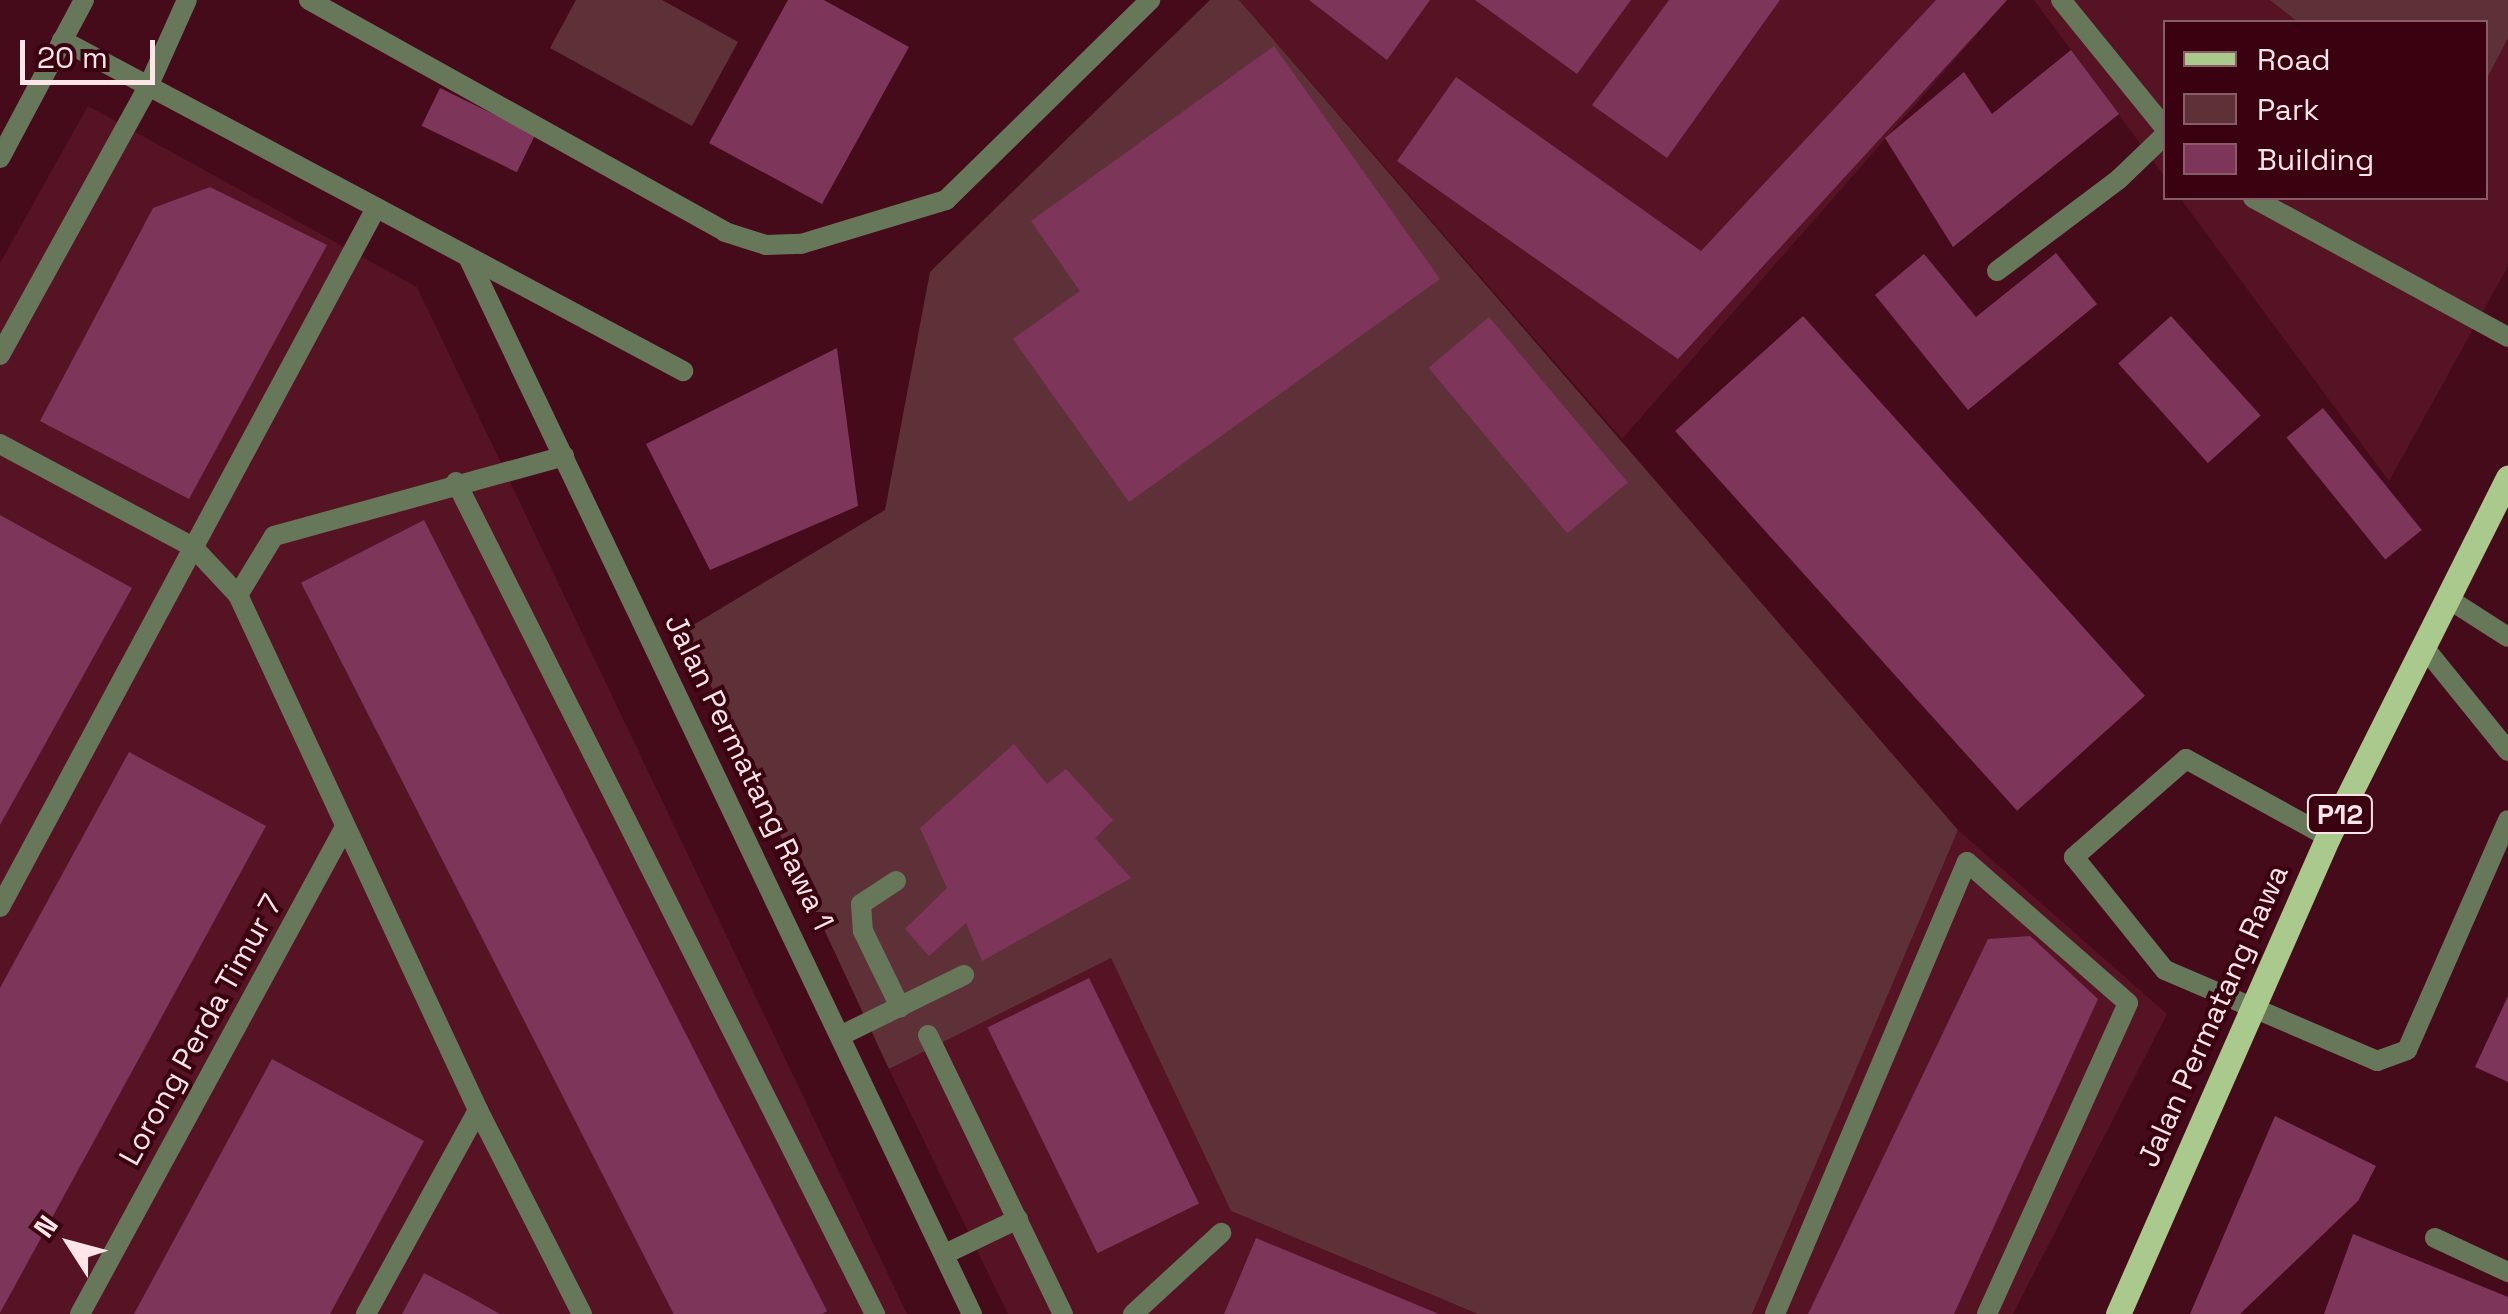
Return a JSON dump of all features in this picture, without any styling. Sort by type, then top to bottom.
[{"type":"main road","name":"Jalan Permatang Rawa","points":[[2118,1314],[2328,837],[2508,478]]},
{"type":"street","points":[[0,158],[84,0]]},
{"type":"street","points":[[0,355],[148,87],[186,0]]},
{"type":"street","points":[[309,0],[725,232],[766,244],[801,244],[946,200],[1150,0]]},
{"type":"street","points":[[2061,0],[2163,128]]},
{"type":"street","points":[[62,40],[683,372]]},
{"type":"street","points":[[1997,272],[2120,179],[2163,135]]},
{"type":"street","points":[[2258,200],[2508,337]]},
{"type":"street","points":[[0,907],[376,208]]},
{"type":"street","name":"Jalan Permatang Rawa 1","points":[[468,257],[945,1254],[964,1312]]},
{"type":"street","points":[[0,444],[193,548],[238,595],[478,1110],[582,1314]]},
{"type":"street","points":[[238,595],[274,536],[456,482],[564,456]]},
{"type":"street","points":[[456,482],[874,1314]]},
{"type":"street","points":[[2447,598],[2508,637]]},
{"type":"street","points":[[2423,646],[2508,751]]},
{"type":"street","points":[[2328,837],[2186,759],[2074,856],[2165,970],[2251,1011],[2377,1061],[2407,1050],[2508,820]]},
{"type":"street","name":"Lorong Perda Timur 7","points":[[80,1314],[346,827]]},
{"type":"street","points":[[1775,1314],[1968,862],[2128,1003],[1987,1314]]},
{"type":"street","points":[[896,881],[861,904],[863,931],[900,1007]]},
{"type":"street","points":[[842,1035],[964,975]]},
{"type":"street","points":[[928,1035],[1063,1314]]},
{"type":"street","points":[[366,1314],[478,1110]]},
{"type":"street","points":[[945,1254],[1018,1219]]},
{"type":"street","points":[[1133,1314],[1221,1233]]},
{"type":"street","points":[[2435,1238],[2508,1272]]},
{"type":"shaded area","points":[[1239,0],[2007,0],[1622,439]]},
{"type":"shaded area","points":[[2034,0],[2508,0],[2508,266],[2389,481],[2181,200],[2488,200],[2488,20],[2163,20],[2163,174]]},
{"type":"shaded area","points":[[88,106],[417,287],[907,1314],[0,1314],[0,263]]},
{"type":"shaded area","points":[[1958,830],[2167,1014],[2013,1314],[1752,1314]]},
{"type":"shaded area","points":[[1111,958],[1231,1211],[1478,1314],[1008,1314],[889,1069]]},
{"type":"green space","points":[[576,0],[662,0],[738,42],[692,126],[550,48]]},
{"type":"green space","points":[[1210,0],[1239,0],[1958,830],[1752,1314],[1478,1314],[1231,1211],[1111,958],[889,1069],[685,630],[885,510],[930,272]]},
{"type":"green space","points":[[2270,0],[2508,0],[2508,38],[2488,76],[2488,20],[2295,20]]},
{"type":"building","points":[[788,0],[824,0],[909,47],[822,204],[709,143]]},
{"type":"building","points":[[1309,0],[1430,0],[1387,60]]},
{"type":"building","points":[[1475,0],[1631,0],[1577,74]]},
{"type":"building","points":[[1669,0],[1780,0],[1667,158],[1592,105]]},
{"type":"building","points":[[1936,0],[2007,0],[1678,359],[1397,161],[1456,77],[1701,251]]},
{"type":"building","points":[[1274,46],[1440,279],[1129,502],[1013,339],[1080,291],[1031,221]]},
{"type":"building","points":[[2071,50],[2119,114],[1953,247],[1885,138],[1964,72],[1992,114]]},
{"type":"building","points":[[440,88],[535,134],[517,172],[422,126]]},
{"type":"building","points":[[210,187],[327,245],[189,499],[40,421],[153,208]]},
{"type":"building","points":[[2056,253],[2097,304],[1968,410],[1875,295],[1924,254],[1976,317]]},
{"type":"building","points":[[1803,316],[2145,696],[2017,811],[1675,431]]},
{"type":"building","points":[[2171,316],[2261,416],[2208,463],[2118,364]]},
{"type":"building","points":[[1489,317],[1628,482],[1567,533],[1428,368]]},
{"type":"building","points":[[837,348],[858,506],[710,570],[646,444]]},
{"type":"building","points":[[2323,408],[2422,530],[2385,560],[2286,438]]},
{"type":"building","points":[[0,515],[132,588],[0,825]]},
{"type":"building","points":[[424,520],[827,1311],[674,1314],[301,583]]},
{"type":"building","points":[[1014,744],[1047,784],[1066,769],[1113,820],[1095,838],[1131,878],[982,961],[966,923],[929,956],[905,929],[947,888],[920,828]]},
{"type":"building","points":[[129,752],[266,826],[0,1313],[0,988]]},
{"type":"building","points":[[2030,936],[2098,999],[1954,1314],[1808,1314],[1988,939]]},
{"type":"building","points":[[1089,978],[1199,1204],[1097,1253],[987,1028]]},
{"type":"building","points":[[2508,996],[2508,1082],[2475,1067]]},
{"type":"building","points":[[272,1059],[424,1141],[330,1314],[134,1314]]},
{"type":"building","points":[[2275,1116],[2376,1166],[2358,1201],[2240,1314],[2190,1314]]},
{"type":"building","points":[[2353,1234],[2508,1297],[2508,1314],[2324,1314]]},
{"type":"building","points":[[1256,1238],[1439,1314],[1224,1314]]},
{"type":"building","points":[[424,1273],[464,1294],[500,1314],[402,1314]]}]
